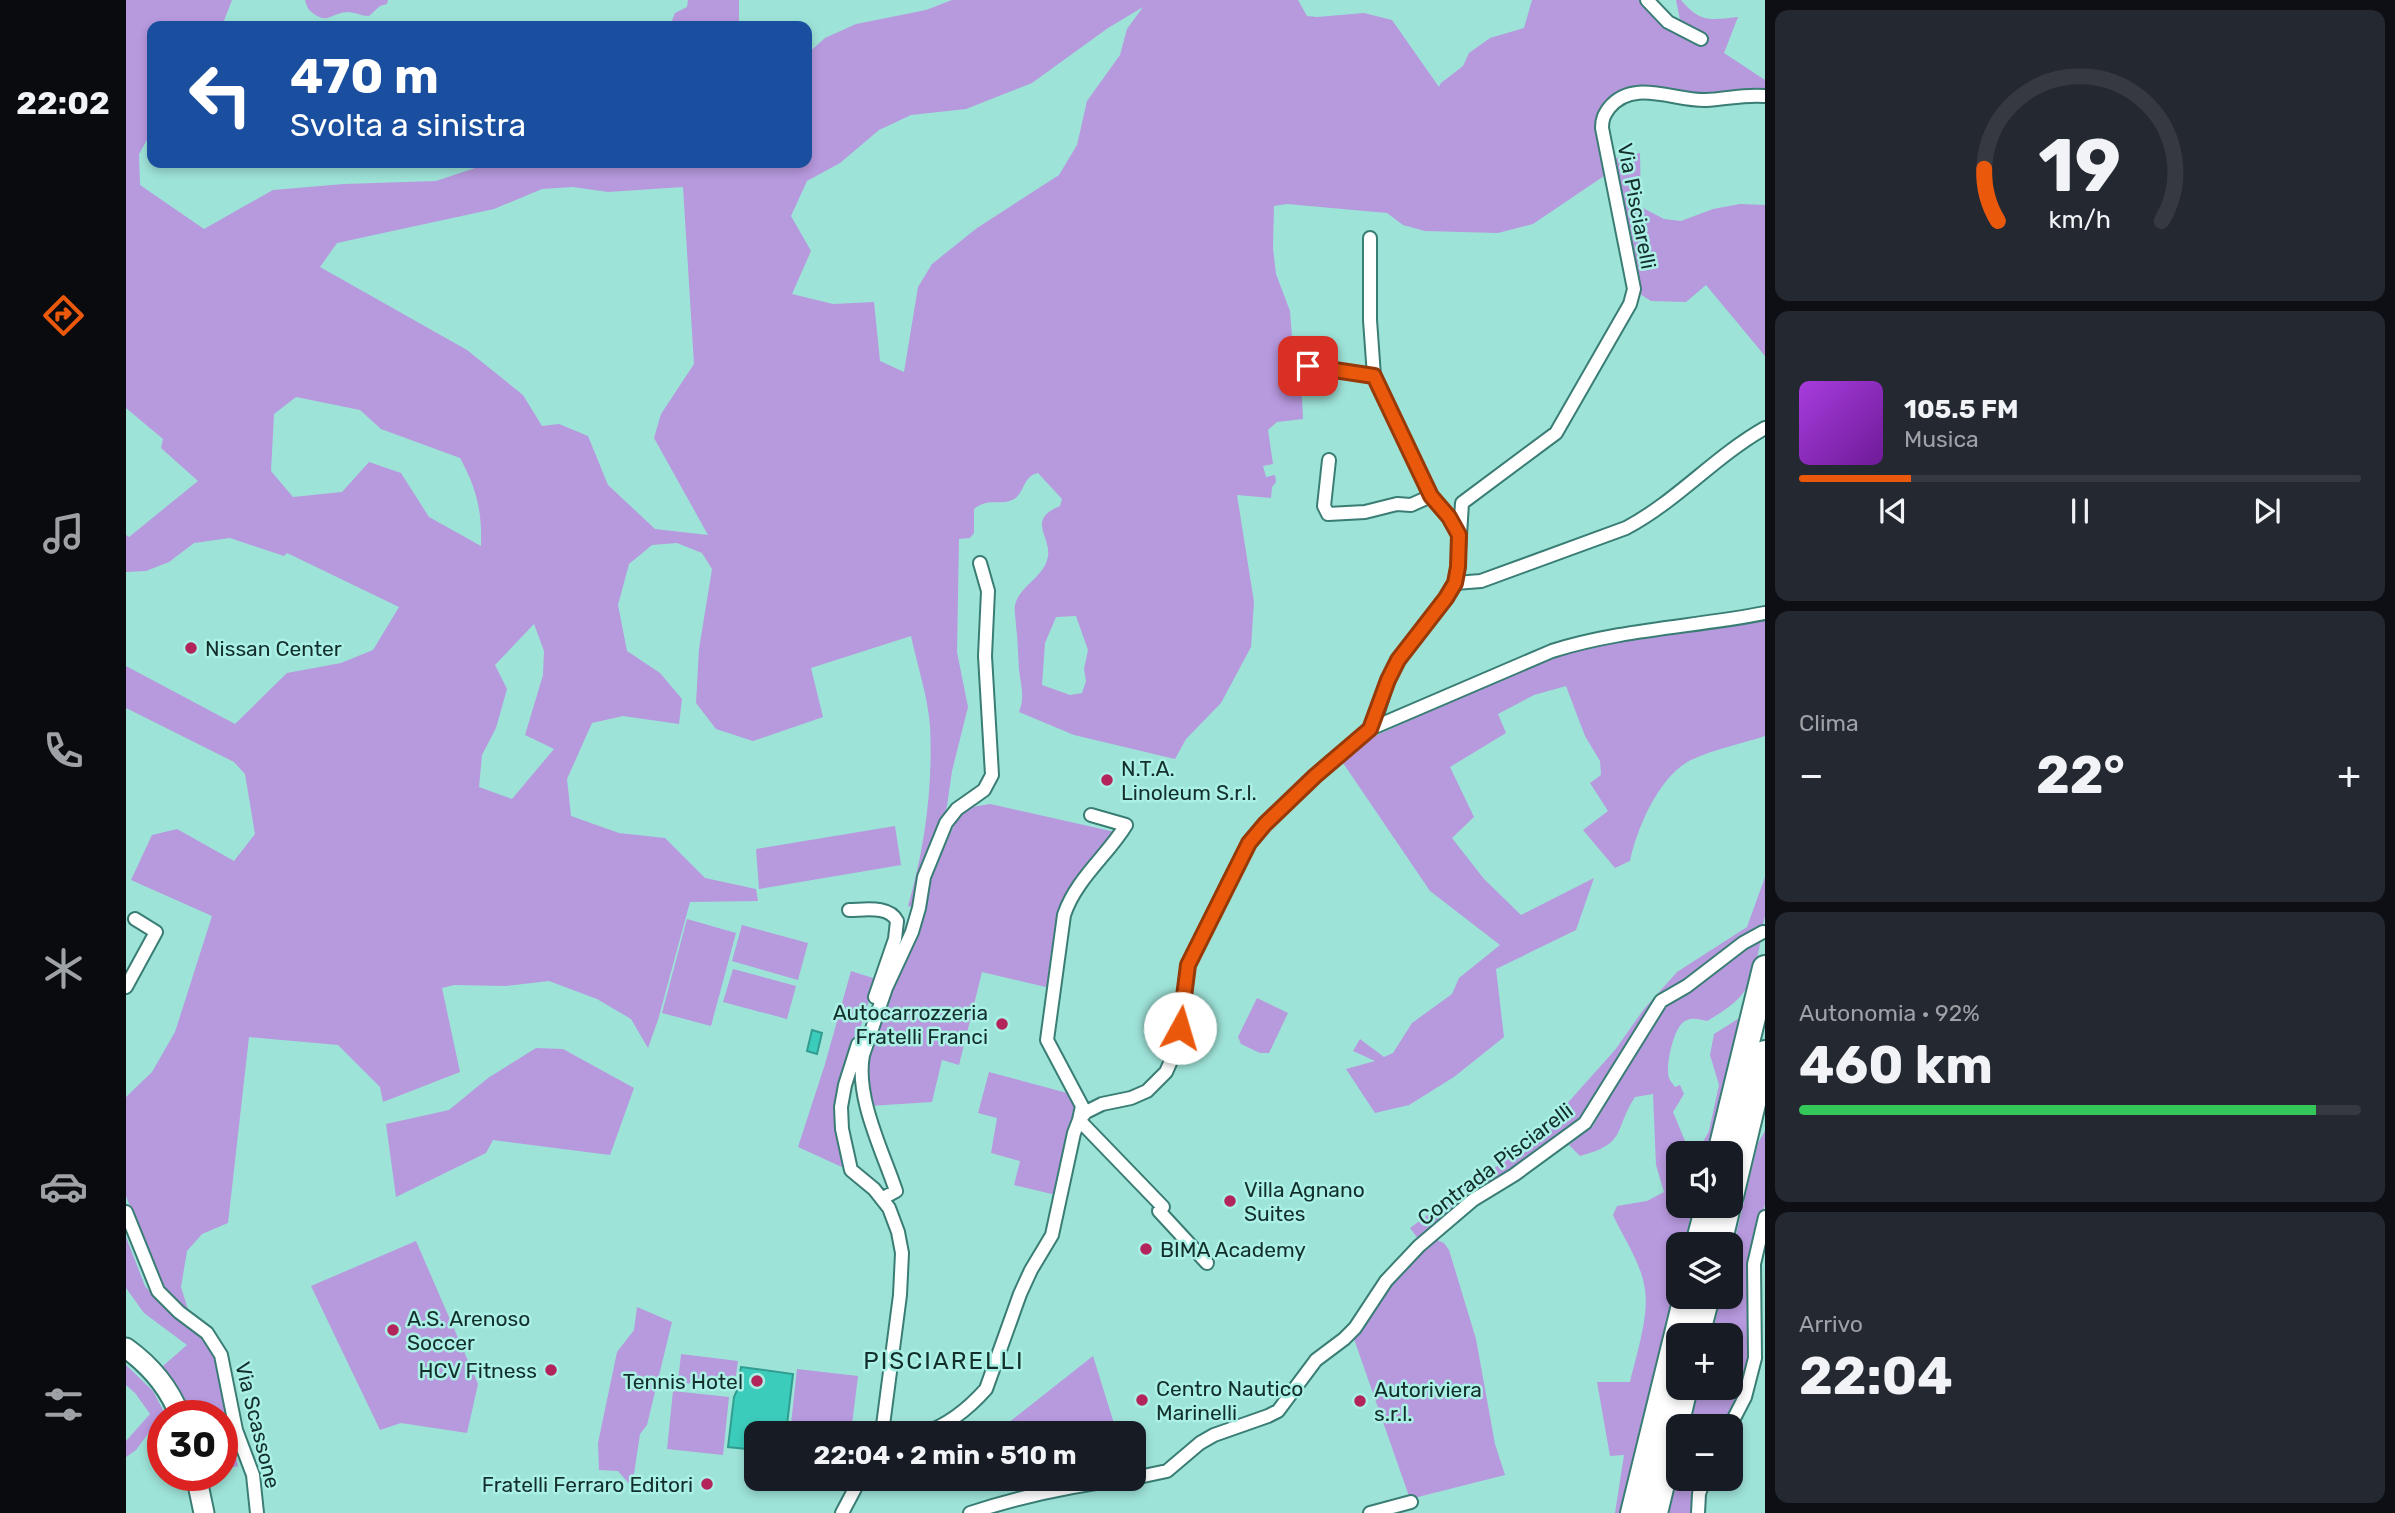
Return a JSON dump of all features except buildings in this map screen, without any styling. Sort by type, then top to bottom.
[{"type":"highway","points":[[1723,1141],[1765,968]]},
{"type":"highway","points":[[1743,1146],[1765,1053]]},
{"type":"highway","points":[[1633,1513],[1683,1309]]},
{"type":"highway","points":[[1655,1513],[1682,1400]]},
{"type":"street","points":[[1647,0],[1668,22],[1701,38]]},
{"type":"street","name":"Via Pisciarelli","points":[[1370,729],[1398,660],[1455,583],[1460,509],[1467,498],[1556,433],[1633,298],[1634,289],[1602,128],[1604,115],[1620,97],[1637,92],[1699,100],[1765,96]]},
{"type":"street","points":[[1370,238],[1370,320],[1374,376],[1431,496],[1449,517],[1459,535]]},
{"type":"street","points":[[1308,366],[1374,376]]},
{"type":"street","points":[[1455,583],[1481,581],[1626,528],[1648,516],[1722,455],[1765,428]]},
{"type":"street","points":[[1329,460],[1324,506],[1328,514],[1365,512],[1397,504],[1411,505],[1431,496]]},
{"type":"street","points":[[883,1198],[896,1191],[865,1102],[861,1065],[863,1055],[886,988],[912,932],[924,877],[946,823],[957,809],[985,790],[992,775],[985,656],[988,591],[979,563]]},
{"type":"street","name":"Via Pisciarelli","points":[[1079,1120],[1095,1107],[1147,1091],[1166,1072],[1178,1045],[1188,965],[1249,843],[1315,776],[1370,729],[1572,645],[1611,635],[1765,612]]},
{"type":"street","points":[[948,1421],[986,1389],[1020,1294],[1052,1235],[1082,1107],[1047,1040],[1064,915],[1079,884],[1117,840],[1126,825],[1091,815]]},
{"type":"street","points":[[849,910],[883,910],[890,912],[897,921],[895,939],[845,1085],[841,1107],[842,1129],[851,1170],[883,1198],[898,1232],[902,1252],[894,1347],[884,1421]]},
{"type":"street","points":[[126,987],[156,932],[135,919]]},
{"type":"street","name":"Contrada Pisciarelli","points":[[1146,1475],[1167,1471],[1200,1443],[1214,1435],[1278,1411],[1316,1360],[1345,1339],[1355,1328],[1385,1281],[1419,1246],[1474,1200],[1514,1175],[1585,1123],[1661,1001],[1687,986],[1743,943],[1763,932]]},
{"type":"street","points":[[1079,1120],[1163,1207],[1159,1211],[1207,1263]]},
{"type":"street","name":"Via Scassone","points":[[126,1212],[158,1291],[206,1333],[221,1355],[236,1430],[253,1475],[257,1513]]},
{"type":"street","points":[[1736,1414],[1745,1397],[1755,1358],[1757,1335],[1754,1264],[1765,1217]]},
{"type":"street","points":[[126,1348],[149,1367],[172,1400]]},
{"type":"street","points":[[199,1491],[204,1513]]},
{"type":"street","points":[[842,1513],[854,1491]]},
{"type":"street","points":[[970,1513],[1048,1491]]},
{"type":"street","points":[[1698,1513],[1700,1491]]},
{"type":"street","points":[[1370,1513],[1411,1502]]},
{"type":"shaded area","points":[[126,0],[232,0],[224,21],[147,21],[147,140],[139,154],[140,185],[204,229],[273,190],[436,181],[475,168],[812,168],[812,50],[825,38],[856,24],[926,10],[952,0],[1298,0],[1307,16],[1364,13],[1392,20],[1439,87],[1463,66],[1469,53],[1490,38],[1524,28],[1532,0],[1643,0],[1682,30],[1676,0],[1681,0],[1694,13],[1706,18],[1738,17],[1724,53],[1765,80],[1765,91],[1703,96],[1626,90],[1613,95],[1601,110],[1607,174],[1533,224],[1498,233],[1425,231],[1403,225],[1387,213],[1287,204],[1274,206],[1273,248],[1276,274],[1290,311],[1303,419],[1277,422],[1268,430],[1273,464],[1263,466],[1266,477],[1275,475],[1276,482],[1272,487],[1271,498],[1237,495],[1254,602],[1251,647],[1221,703],[1186,739],[1175,759],[1074,735],[1019,712],[1022,691],[1015,605],[1046,563],[1048,549],[1042,523],[1050,511],[1060,506],[1062,499],[1038,473],[1029,478],[1016,498],[979,505],[974,509],[974,533],[970,538],[959,539],[957,652],[968,707],[952,771],[947,806],[915,908],[908,906],[926,817],[931,749],[927,704],[911,636],[811,668],[823,717],[753,741],[716,729],[696,703],[699,649],[712,569],[702,553],[677,543],[652,545],[629,564],[618,605],[627,651],[660,673],[682,699],[679,724],[623,716],[592,723],[567,779],[571,816],[619,833],[665,838],[705,878],[756,889],[758,901],[690,902],[648,1048],[631,1019],[597,999],[549,981],[505,986],[454,985],[442,988],[460,1072],[383,1102],[380,1087],[338,1045],[249,1037],[228,1223],[202,1234],[187,1251],[181,1287],[190,1316],[173,1303],[159,1279],[126,1196],[126,1097],[152,1072],[175,1032],[212,916],[131,880],[152,835],[177,829],[234,861],[255,834],[245,774],[234,762],[126,708],[126,666],[235,724],[287,673],[341,663],[373,650],[399,607],[287,553],[284,556],[230,538],[194,543],[169,562],[146,571],[126,572],[126,535],[129,537],[198,481],[161,448],[163,439],[126,408]],"holes":[[[1143,7],[1127,29],[1120,55],[1087,101],[1077,145],[1059,175],[977,228],[932,264],[918,287],[904,372],[880,361],[874,302],[833,304],[792,294],[811,251],[791,216],[807,181],[840,163],[879,130],[911,115],[966,109],[1032,83],[1108,28]],[[573,187],[608,192],[683,187],[694,364],[661,414],[654,438],[708,535],[655,529],[608,485],[588,436],[559,424],[542,426],[523,395],[467,350],[320,267],[337,243],[494,209],[542,189]],[[296,397],[360,410],[381,429],[460,458],[477,500],[481,546],[429,517],[401,473],[369,462],[342,492],[293,497],[271,471],[274,414]],[[1076,616],[1088,650],[1084,669],[1086,681],[1082,693],[1070,695],[1042,685],[1045,643],[1056,617]],[[534,624],[544,651],[543,675],[525,735],[554,749],[512,799],[479,787],[482,755],[496,728],[507,689],[495,665]]]},
{"type":"shaded area","points":[[305,0],[388,0],[387,4],[380,6],[369,16],[347,12],[323,18],[310,11]]},
{"type":"shaded area","points":[[688,0],[739,0],[739,21],[672,21],[675,13],[687,7]]},
{"type":"shaded area","points":[[1640,153],[1641,207],[1664,219],[1681,221],[1713,209],[1740,204],[1765,205],[1765,356],[1706,285],[1686,302],[1651,301],[1640,294],[1634,249],[1613,159]]},
{"type":"shaded area","points":[[1765,618],[1765,736],[1709,753],[1679,768],[1659,790],[1651,804],[1630,861],[1615,868],[1583,830],[1608,811],[1590,783],[1601,775],[1600,761],[1585,736],[1566,686],[1534,695],[1498,714],[1506,733],[1450,767],[1474,817],[1452,838],[1484,879],[1521,915],[1594,878],[1576,930],[1496,969],[1504,1037],[1454,1077],[1409,1105],[1375,1113],[1346,1069],[1375,1061],[1353,1051],[1360,1039],[1384,1057],[1393,1053],[1412,1023],[1452,994],[1459,978],[1500,945],[1430,891],[1341,760],[1366,740],[1558,654],[1610,639]]},
{"type":"shaded area","points":[[990,804],[1115,832],[1072,887],[1050,988],[982,972],[959,1065],[942,1060],[932,1102],[869,1106],[866,1056],[923,911],[932,872],[958,817],[973,807]]},
{"type":"shaded area","points":[[895,826],[901,865],[759,889],[756,849]]},
{"type":"shaded area","points":[[1765,877],[1765,916],[1762,928],[1749,933],[1657,1001],[1579,1123],[1419,1240],[1410,1228],[1471,1183],[1530,1145],[1615,1050],[1644,1009],[1677,972],[1747,927]]},
{"type":"shaded area","points":[[687,919],[736,933],[711,1026],[662,1013]]},
{"type":"shaded area","points":[[742,925],[808,943],[798,980],[732,961]]},
{"type":"shaded area","points":[[1761,939],[1755,968],[1740,997],[1707,1021],[1685,1021],[1677,1030],[1671,1047],[1669,1078],[1675,1087],[1680,1085],[1684,1094],[1673,1112],[1685,1141],[1666,1141],[1666,1218],[1690,1218],[1687,1232],[1666,1232],[1666,1309],[1672,1309],[1668,1323],[1666,1323],[1666,1333],[1619,1513],[1615,1513],[1624,1455],[1610,1456],[1597,1382],[1630,1382],[1641,1336],[1646,1301],[1643,1280],[1613,1215],[1617,1206],[1647,1201],[1664,1192],[1656,1165],[1653,1094],[1635,1097],[1613,1141],[1606,1146],[1580,1156],[1569,1145],[1593,1126],[1655,1017],[1666,1004],[1691,991]]},
{"type":"shaded area","points":[[733,969],[796,986],[787,1019],[723,1002]]},
{"type":"shaded area","points":[[851,971],[876,979],[840,1091],[844,1168],[798,1147]]},
{"type":"shaded area","points":[[1257,998],[1288,1013],[1269,1053],[1260,1053],[1241,1044],[1238,1037]]},
{"type":"shaded area","points":[[1741,1017],[1713,1141],[1704,1141],[1709,1131],[1719,1085],[1710,1055],[1714,1034]]},
{"type":"shaded area","points":[[812,1030],[822,1033],[817,1054],[807,1051]]},
{"type":"shaded area","points":[[536,1048],[563,1049],[634,1088],[610,1155],[493,1140],[486,1153],[396,1197],[386,1124],[449,1110],[488,1078]]},
{"type":"shaded area","points":[[989,1072],[1071,1094],[1075,1107],[1056,1195],[1014,1185],[1020,1161],[991,1153],[997,1118],[978,1113]]},
{"type":"shaded area","points":[[1765,1131],[1765,1204],[1752,1256],[1748,1364],[1743,1383],[1743,1323],[1715,1323],[1718,1309],[1743,1309],[1743,1232],[1737,1232],[1740,1218],[1743,1218],[1743,1206],[1758,1143]]},
{"type":"shaded area","points":[[126,1237],[145,1286],[165,1309],[200,1335],[214,1354],[224,1400],[183,1400],[163,1366],[187,1345],[144,1313],[126,1288]]},
{"type":"shaded area","points":[[1437,1240],[1444,1243],[1449,1250],[1476,1339],[1495,1444],[1505,1475],[1410,1499],[1354,1339],[1393,1280]]},
{"type":"shaded area","name":"A.S. Arenoso Soccer","points":[[416,1241],[478,1384],[467,1433],[401,1423],[380,1430],[311,1286]]},
{"type":"shaded area","points":[[637,1307],[672,1322],[647,1425],[640,1434],[632,1487],[618,1471],[599,1470],[598,1443],[617,1352],[634,1330]]},
{"type":"shaded area","points":[[681,1354],[738,1361],[734,1389],[678,1382]]},
{"type":"shaded area","points":[[1093,1356],[1113,1421],[1011,1421]]},
{"type":"shaded area","points":[[126,1365],[153,1391],[158,1400],[147,1400],[147,1410],[126,1385]]},
{"type":"shaded area","points":[[741,1367],[793,1374],[787,1421],[744,1421],[744,1449],[728,1447],[734,1397]]},
{"type":"shaded area","points":[[797,1369],[858,1376],[852,1421],[791,1421]]},
{"type":"shaded area","points":[[673,1391],[729,1397],[723,1455],[667,1449]]},
{"type":"shaded area","points":[[1696,1400],[1736,1400],[1729,1414],[1693,1414]]},
{"type":"shaded area","points":[[147,1417],[147,1435],[136,1450],[126,1457],[126,1441]]},
{"type":"shaded area","points":[[1674,1491],[1696,1491],[1693,1513],[1669,1513]]},
{"type":"place","name":"Nissan Center","points":[[191,648]]},
{"type":"place","name":"N.T.A. Linoleum S.r.l.","points":[[1107,780]]},
{"type":"place","name":"Autocarrozzeria Fratelli Franci","points":[[1002,1024]]},
{"type":"place","name":"Villa Agnano Suites","points":[[1230,1201]]},
{"type":"place","name":"BIMA Academy","points":[[1146,1249]]},
{"type":"place","name":"A.S. Arenoso Soccer","points":[[393,1330]]},
{"type":"place","name":"HCV Fitness","points":[[551,1370]]},
{"type":"place","name":"Tennis Hotel","points":[[757,1381]]},
{"type":"place","name":"Centro Nautico Marinelli","points":[[1142,1400]]},
{"type":"place","name":"Autoriviera s.r.l.","points":[[1360,1401]]},
{"type":"place","name":"Fratelli Ferraro Editori","points":[[707,1484]]},
{"type":"district","name":"PISCIARELLI","points":[[944,1361]]},
{"type":"route","points":[[1180,1028],[1188,965],[1249,843],[1315,776],[1370,729],[1398,660],[1455,583],[1459,535],[1449,517],[1431,496],[1374,376],[1308,366]]}]
